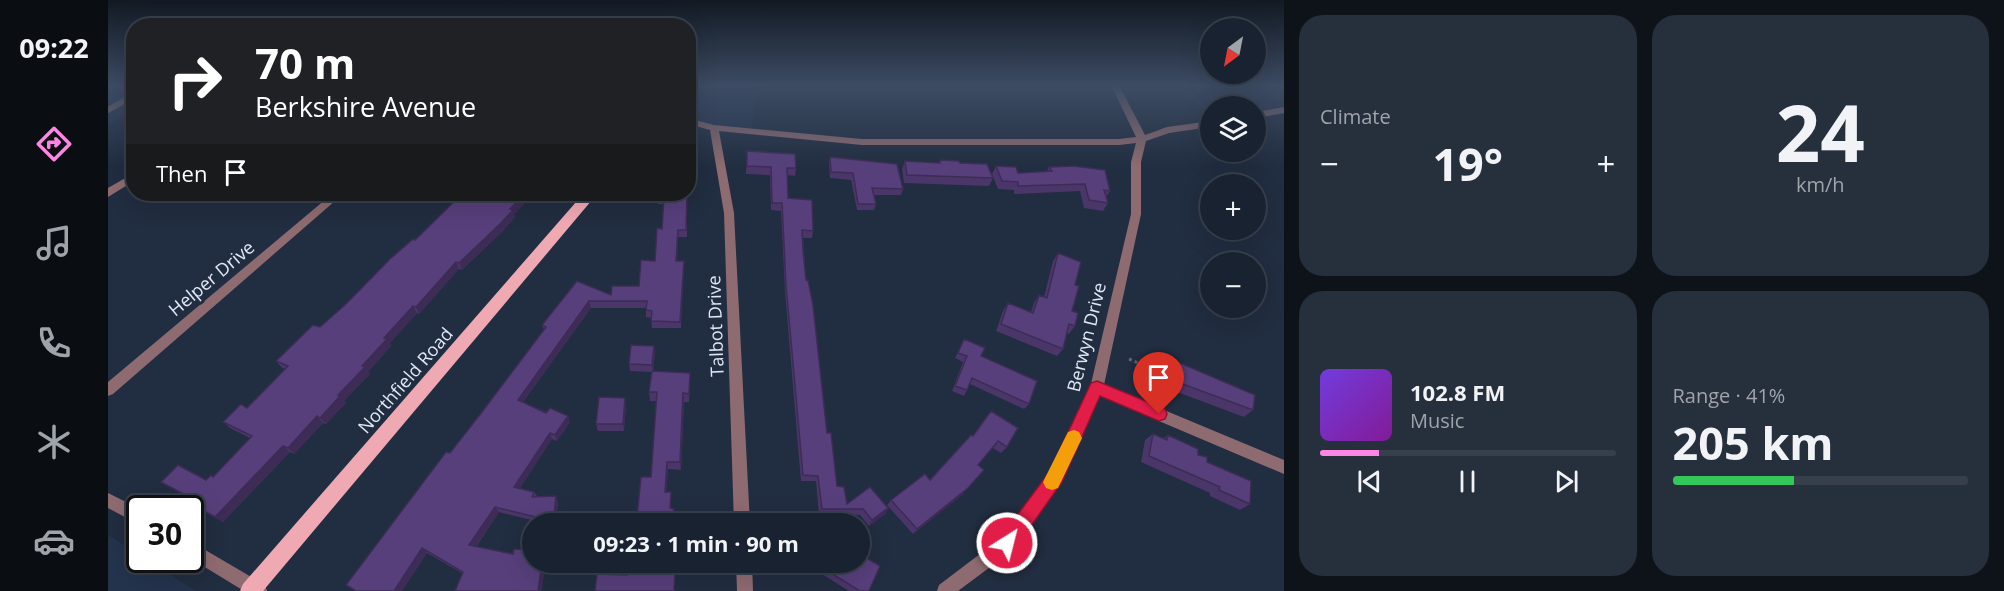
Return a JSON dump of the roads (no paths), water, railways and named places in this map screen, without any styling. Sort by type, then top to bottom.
[{"type":"main road","name":"Northfield Road","points":[[254,590],[584,201]]},
{"type":"street","points":[[1129,113],[1142,139]]},
{"type":"street","points":[[696,123],[714,128],[861,141],[1119,142],[1142,139],[1167,130],[1200,125]]},
{"type":"street","name":"Talbot Drive","points":[[714,128],[729,213],[742,513]]},
{"type":"street","name":"Berwyn Drive","points":[[945,591],[1007,543],[1056,476],[1097,388],[1136,214],[1136,162],[1142,139]]},
{"type":"street","points":[[108,193],[126,181]]},
{"type":"street","name":"Helper Drive","points":[[108,390],[330,201]]},
{"type":"street","points":[[1097,388],[1284,467]]},
{"type":"street","points":[[108,500],[126,510]]},
{"type":"street","points":[[204,558],[254,590]]},
{"type":"street","points":[[744,573],[745,591]]}]
